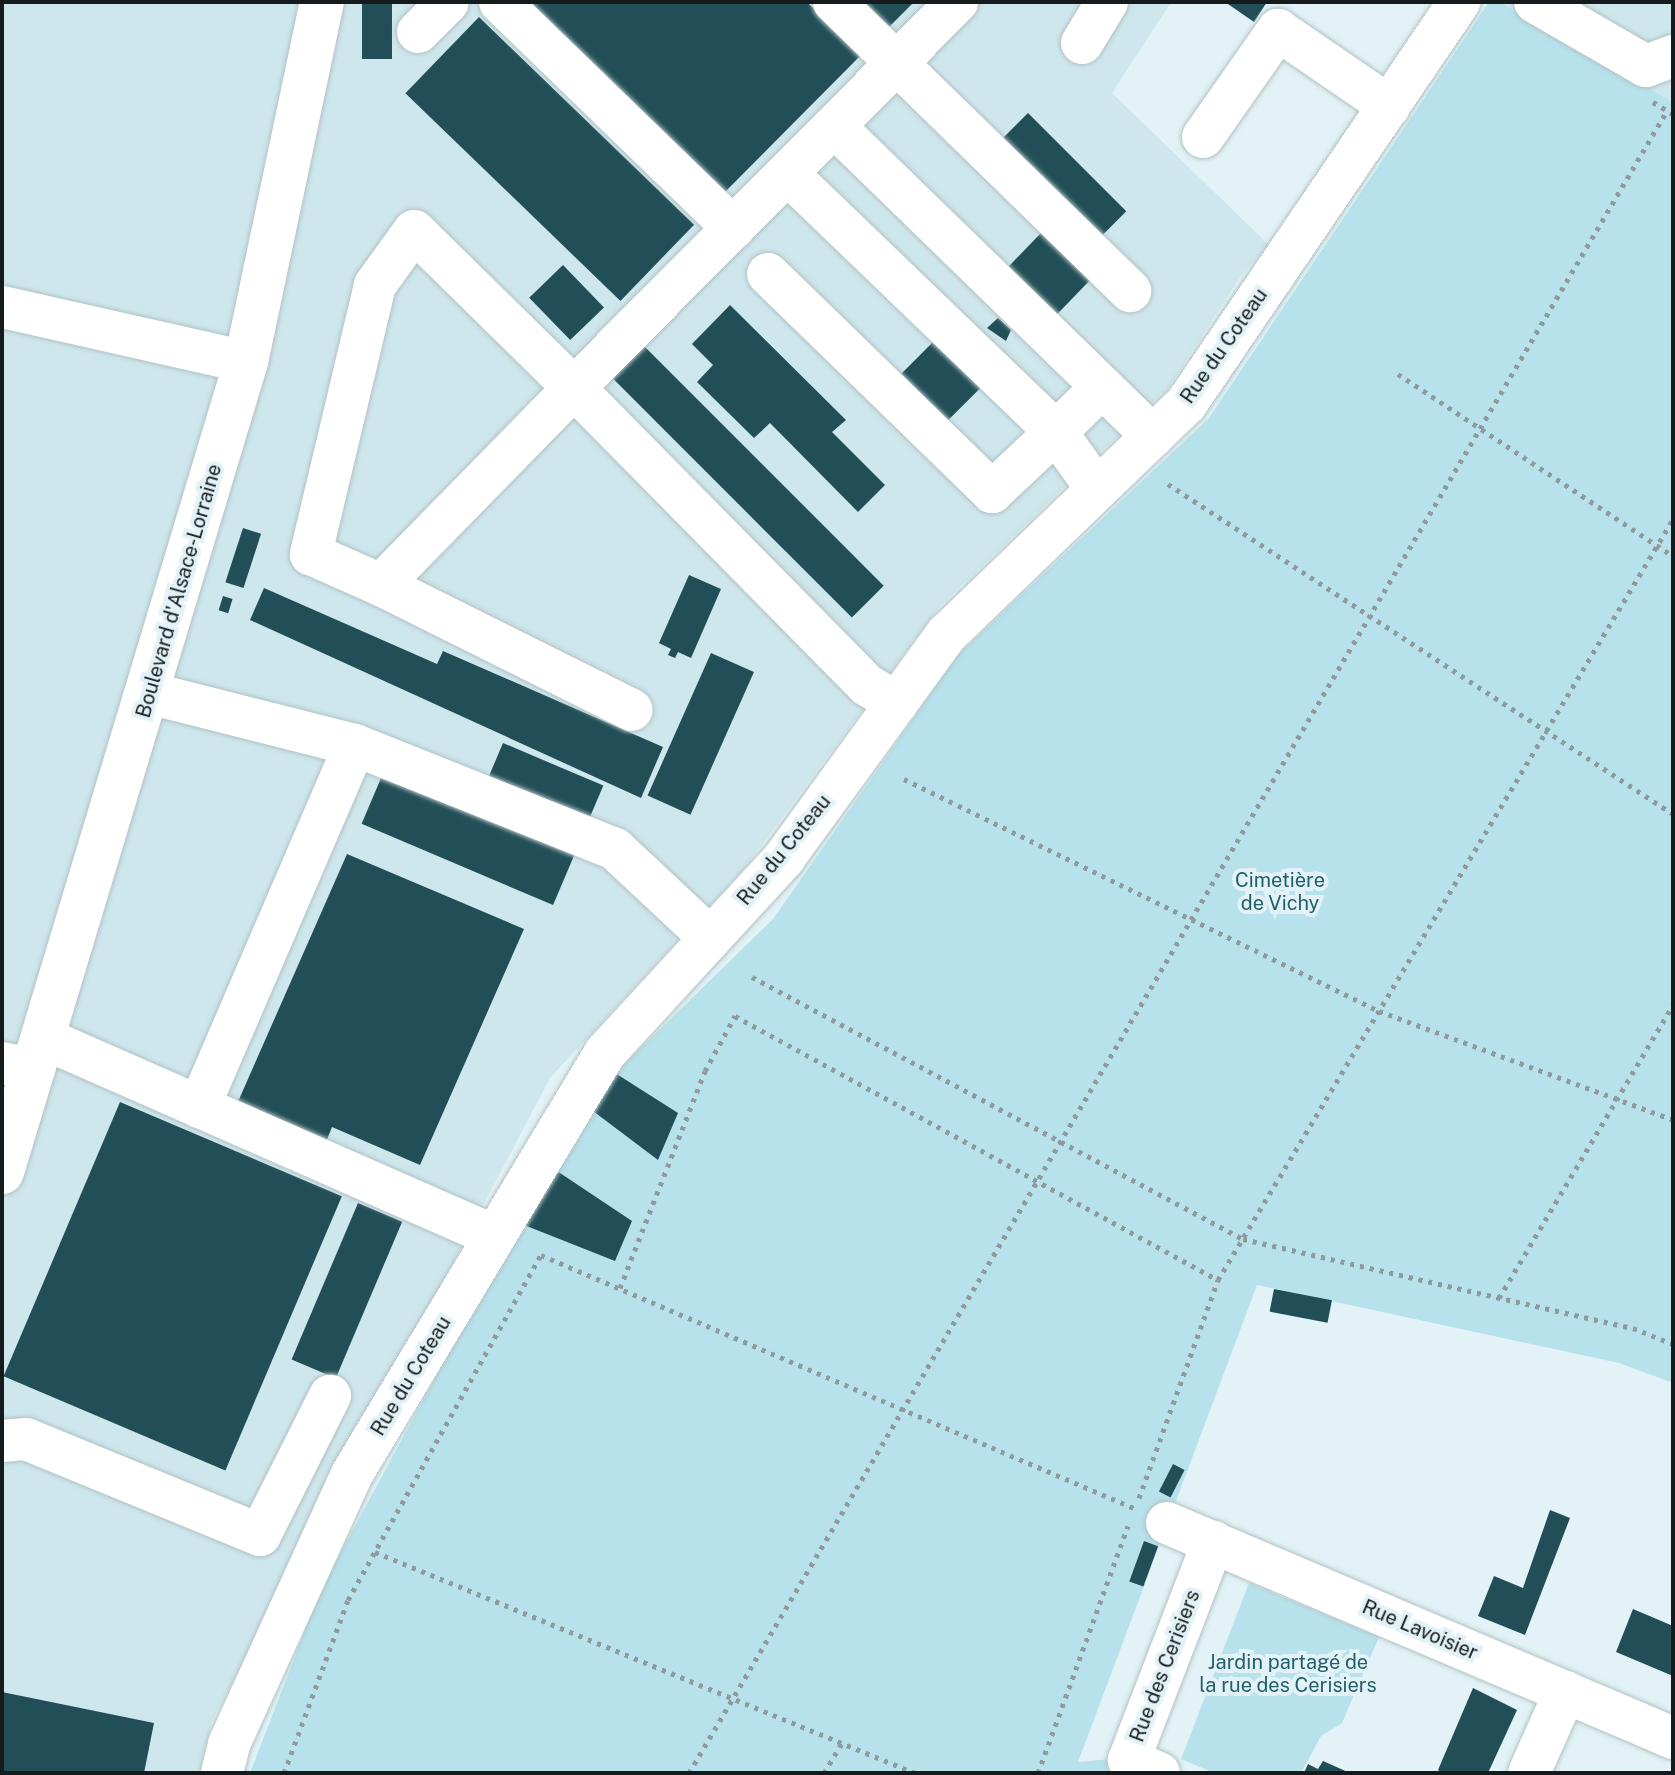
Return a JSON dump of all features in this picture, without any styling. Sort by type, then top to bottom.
[{"type":"main road","name":"Boulevard d'Alsace-Lorraine","points":[[2,1172],[26,1057],[149,693],[246,362],[322,2]]},
{"type":"street","points":[[418,32],[448,2]]},
{"type":"street","points":[[500,2],[733,228]]},
{"type":"street","points":[[834,2],[1130,291]]},
{"type":"street","points":[[381,585],[957,2]]},
{"type":"street","points":[[1082,43],[1107,2]]},
{"type":"street","name":"Rue du Coteau","points":[[222,1773],[229,1744],[352,1474],[605,1053],[784,858],[947,634],[1186,404],[1459,2]]},
{"type":"street","points":[[1535,2],[1646,66],[1673,56]]},
{"type":"street","points":[[1203,137],[1278,30],[1389,106]]},
{"type":"street","points":[[834,126],[1153,436]]},
{"type":"street","points":[[787,173],[1056,432],[1097,489]]},
{"type":"street","points":[[632,710],[381,585],[311,554],[375,285],[414,231],[867,685],[897,703]]},
{"type":"street","points":[[768,274],[992,492],[1102,387]]},
{"type":"street","points":[[2,307],[246,362]]},
{"type":"street","points":[[149,693],[355,745],[615,849],[710,938]]},
{"type":"street","points":[[199,1107],[355,745]]},
{"type":"street","points":[[26,1057],[199,1107],[495,1236]]},
{"type":"street","points":[[2,1441],[26,1439],[260,1535],[330,1396]]},
{"type":"street","name":"Rue Lavoisier","points":[[1151,1516],[1673,1738]]},
{"type":"street","name":"Rue des Cerisiers","points":[[1159,1773],[1129,1760],[1213,1542]]},
{"type":"street","points":[[1529,1773],[1565,1692]]},
{"type":"path","points":[[689,1773],[1667,111]]},
{"type":"path","points":[[1398,374],[1673,556]]},
{"type":"path","points":[[1168,484],[1673,814]]},
{"type":"path","points":[[1038,1773],[1151,1516],[1218,1280],[1673,519]]},
{"type":"path","points":[[904,779],[1379,1011],[1673,1120]]},
{"type":"path","points":[[752,977],[1243,1239],[1633,1328],[1673,1344]]},
{"type":"path","points":[[1499,1298],[1673,1005]]},
{"type":"path","points":[[620,1288],[705,1071],[735,1016],[1218,1280]]},
{"type":"path","points":[[284,1773],[348,1600],[541,1255],[1151,1516]]},
{"type":"path","points":[[375,1552],[915,1773]]},
{"type":"path","points":[[824,1773],[842,1743]]},
{"type":"shaded area","points":[[2,2],[1171,2],[1112,93],[1269,245],[1240,277],[1169,387],[938,608],[743,870],[550,1078],[212,1721],[199,1773],[2,1773]]},
{"type":"shaded area","points":[[1500,2],[1673,2],[1671,101]]},
{"type":"green space","name":"Cimetière de Vichy","points":[[1489,2],[1500,2],[1673,102],[1673,1383],[1619,1363],[1257,1285],[1078,1762],[1111,1759],[1109,1773],[250,1773],[321,1589],[519,1223],[615,1073],[773,919],[958,655],[1209,418]]},
{"type":"green space","name":"Jardin partagé de la rue des Cerisiers","points":[[1249,1583],[1379,1637],[1342,1723],[1321,1736],[1301,1773],[1214,1773],[1181,1759]]},
{"type":"building","points":[[362,2],[392,2],[392,59],[362,59]]},
{"type":"building","points":[[524,2],[807,2],[861,55],[721,196]]},
{"type":"building","points":[[864,2],[914,2],[889,27]]},
{"type":"building","points":[[1225,2],[1267,2],[1254,22]]},
{"type":"building","points":[[479,17],[694,225],[620,301],[405,93]]},
{"type":"building","points":[[1028,113],[1126,211],[1101,237],[1003,138]]},
{"type":"building","points":[[1041,233],[1090,280],[1056,315],[1007,268]]},
{"type":"building","points":[[563,265],[604,307],[570,340],[529,298]]},
{"type":"building","points":[[730,305],[846,420],[832,432],[885,485],[858,512],[770,423],[754,438],[697,382],[713,365],[692,344]]},
{"type":"building","points":[[998,318],[1011,330],[1006,341],[987,328]]},
{"type":"building","points":[[936,339],[983,386],[948,420],[901,374]]},
{"type":"building","points":[[644,346],[884,586],[852,618],[612,378]]},
{"type":"building","points":[[243,528],[261,534],[243,588],[225,582]]},
{"type":"building","points":[[689,575],[721,589],[691,658],[678,652],[675,658],[668,655],[671,649],[659,643]]},
{"type":"building","points":[[264,588],[437,664],[443,651],[663,747],[641,798],[250,620]]},
{"type":"building","points":[[223,596],[233,599],[228,613],[219,610]]},
{"type":"building","points":[[711,653],[754,672],[690,815],[648,796]]},
{"type":"building","points":[[503,743],[603,786],[588,821],[488,779]]},
{"type":"building","points":[[387,764],[578,845],[553,905],[362,824]]},
{"type":"building","points":[[347,854],[524,929],[420,1165],[332,1127],[326,1142],[237,1104]]},
{"type":"building","points":[[615,1073],[678,1113],[658,1160],[589,1108]]},
{"type":"building","points":[[120,1102],[342,1196],[225,1470],[4,1376]]},
{"type":"building","points":[[551,1167],[632,1221],[615,1261],[519,1223]]},
{"type":"building","points":[[358,1203],[402,1222],[336,1378],[292,1359]]},
{"type":"building","points":[[1274,1289],[1332,1300],[1328,1323],[1270,1312]]},
{"type":"building","points":[[1173,1464],[1185,1470],[1171,1498],[1159,1492]]},
{"type":"building","points":[[1550,1510],[1570,1518],[1525,1635],[1478,1616],[1494,1576],[1523,1588]]},
{"type":"building","points":[[1144,1541],[1158,1546],[1143,1587],[1129,1581]]},
{"type":"building","points":[[1633,1609],[1673,1626],[1673,1676],[1616,1652]]},
{"type":"building","points":[[1473,1688],[1517,1710],[1488,1773],[1442,1773],[1438,1770]]},
{"type":"building","points":[[2,1692],[154,1723],[144,1773],[2,1773]]},
{"type":"building","points":[[1323,1761],[1350,1773],[1304,1773],[1308,1764],[1318,1769]]}]
